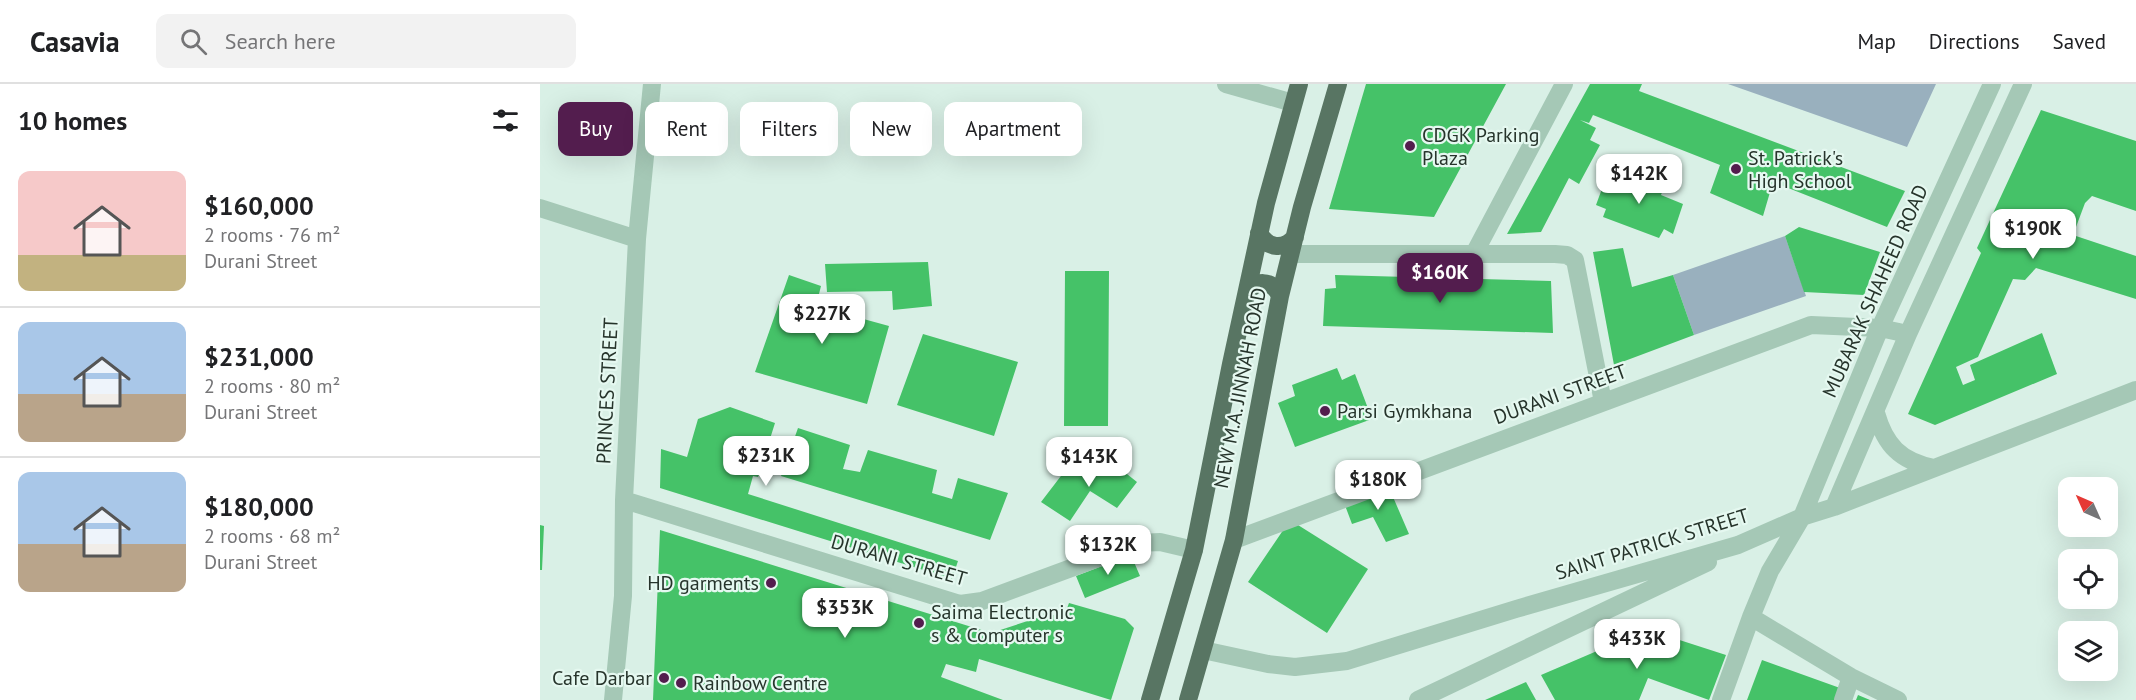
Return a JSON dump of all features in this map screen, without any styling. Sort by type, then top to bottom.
[{"type":"main road","name":"NEW M.A. JINNAH ROAD","points":[[1149,700],[1194,550],[1259,232],[1299,84]]},
{"type":"main road","name":"NEW M.A. JINNAH ROAD","points":[[1188,700],[1234,540],[1280,296],[1338,84]]},
{"type":"main road","points":[[1259,232],[1267,243],[1279,247],[1291,242],[1293,246]]},
{"type":"main road","points":[[1246,294],[1252,285],[1263,282],[1274,286],[1280,296]]},
{"type":"street","name":"PRINCES STREET","points":[[613,700],[623,596],[624,501],[637,238],[652,84]]},
{"type":"street","points":[[1226,84],[1293,103]]},
{"type":"street","points":[[1474,254],[1564,84]]},
{"type":"street","name":"MUBARAK SHAHEED ROAD","points":[[1721,700],[1770,571],[1802,517],[1880,328],[1992,84]]},
{"type":"street","points":[[1834,507],[1908,334],[2023,84]]},
{"type":"street","points":[[540,208],[637,238]]},
{"type":"street","points":[[1293,246],[1474,254],[1567,255],[1575,260],[1604,402]]},
{"type":"street","name":"DURANI STREET","points":[[1234,540],[1811,325],[1880,328],[1908,334]]},
{"type":"street","name":"SAINT PATRICK STREET","points":[[1203,650],[1268,664],[1295,667],[1347,661],[1738,545],[1802,517],[1834,507],[2136,390]]},
{"type":"street","points":[[1876,412],[1886,439],[1895,451],[1913,462],[1934,468]]},
{"type":"street","name":"DURANI STREET","points":[[624,501],[960,604],[982,601],[1139,543],[1160,542],[1194,550]]},
{"type":"street","points":[[1418,700],[1684,574],[1738,545]]},
{"type":"street","points":[[1751,617],[1851,677],[1898,700]]},
{"type":"street","points":[[1843,700],[1851,677]]},
{"type":"shaded area","points":[[1728,84],[1936,84],[1907,147]]},
{"type":"shaded area","points":[[1785,236],[1806,296],[1694,335],[1673,275]]},
{"type":"building","name":"CDGK Parking Plaza","points":[[1366,84],[1506,84],[1434,217],[1329,209]]},
{"type":"building","points":[[1590,84],[1642,84],[1639,91],[1905,191],[1887,227],[1773,182],[1763,216],[1710,193],[1720,165],[1593,115],[1589,123],[1580,120],[1596,128],[1590,140],[1600,145],[1579,184],[1569,178],[1541,232],[1507,234]]},
{"type":"building","points":[[2041,110],[2136,141],[2136,211],[2092,196],[2085,203],[2073,235],[2136,256],[2136,299],[2036,268],[2025,280],[2013,279],[1978,357],[1956,367],[1963,385],[1975,380],[1970,365],[2042,333],[2057,374],[1935,425],[1908,414],[1981,253],[1977,248]]},
{"type":"building","points":[[1630,173],[1664,187],[1661,195],[1683,204],[1673,234],[1664,229],[1659,238],[1603,217],[1606,209],[1596,205],[1607,175],[1625,183]]},
{"type":"building","points":[[1799,227],[1880,252],[1864,295],[1804,292],[1785,236]]},
{"type":"building","points":[[1623,248],[1632,287],[1673,275],[1694,335],[1614,365],[1593,252]]},
{"type":"building","points":[[928,262],[932,306],[893,310],[892,291],[827,292],[825,264]]},
{"type":"building","points":[[1065,271],[1109,271],[1108,426],[1064,426]]},
{"type":"building","points":[[789,275],[821,286],[816,306],[889,326],[867,404],[755,372]]},
{"type":"building","points":[[1335,275],[1551,281],[1553,333],[1323,326],[1325,289],[1336,288]]},
{"type":"building","points":[[923,334],[1018,362],[994,436],[897,405]]},
{"type":"building","name":"Parsi Gymkhana","points":[[1337,368],[1342,380],[1355,374],[1372,419],[1295,447],[1278,403],[1295,396],[1292,385]]},
{"type":"building","points":[[730,407],[775,423],[758,477],[753,476],[748,494],[958,561],[952,579],[660,488],[661,449],[687,457],[698,419]]},
{"type":"building","points":[[798,428],[850,445],[843,469],[860,472],[868,450],[937,470],[932,493],[952,499],[958,478],[1008,493],[990,540],[781,476]]},
{"type":"building","points":[[1108,459],[1137,482],[1117,508],[1090,491],[1070,521],[1041,502],[1064,472],[1102,465]]},
{"type":"building","points":[[1387,483],[1409,534],[1386,542],[1373,517],[1352,524],[1343,500]]},
{"type":"building","points":[[1290,520],[1368,569],[1327,633],[1248,582]]},
{"type":"building","points":[[540,525],[544,526],[542,570],[540,570]]},
{"type":"building","points":[[660,530],[991,633],[1043,616],[1044,611],[1063,619],[1069,603],[1125,619],[1134,628],[1111,700],[979,659],[976,672],[946,664],[941,677],[1003,700],[653,700]]},
{"type":"building","points":[[1131,555],[1140,576],[1085,598],[1076,576]]},
{"type":"building","points":[[1653,627],[1664,635],[1726,655],[1709,700],[1648,678],[1639,700],[1555,700],[1541,675]]},
{"type":"building","points":[[1762,660],[1840,688],[1835,700],[1747,700]]},
{"type":"building","points":[[1526,682],[1536,700],[1485,700]]},
{"type":"building","points":[[1858,695],[1870,700],[1856,700]]},
{"type":"place","name":"CDGK Parking Plaza","points":[[1410,146]]},
{"type":"place","name":"St. Patrick's High School","points":[[1736,169]]},
{"type":"place","name":"Parsi Gymkhana","points":[[1325,411]]},
{"type":"place","name":"HD garments","points":[[771,583]]},
{"type":"place","name":"Saima Electronic s & Computer s","points":[[919,623]]},
{"type":"place","name":"Cafe Darbar","points":[[664,678]]},
{"type":"place","name":"Rainbow Centre","points":[[681,683]]}]
